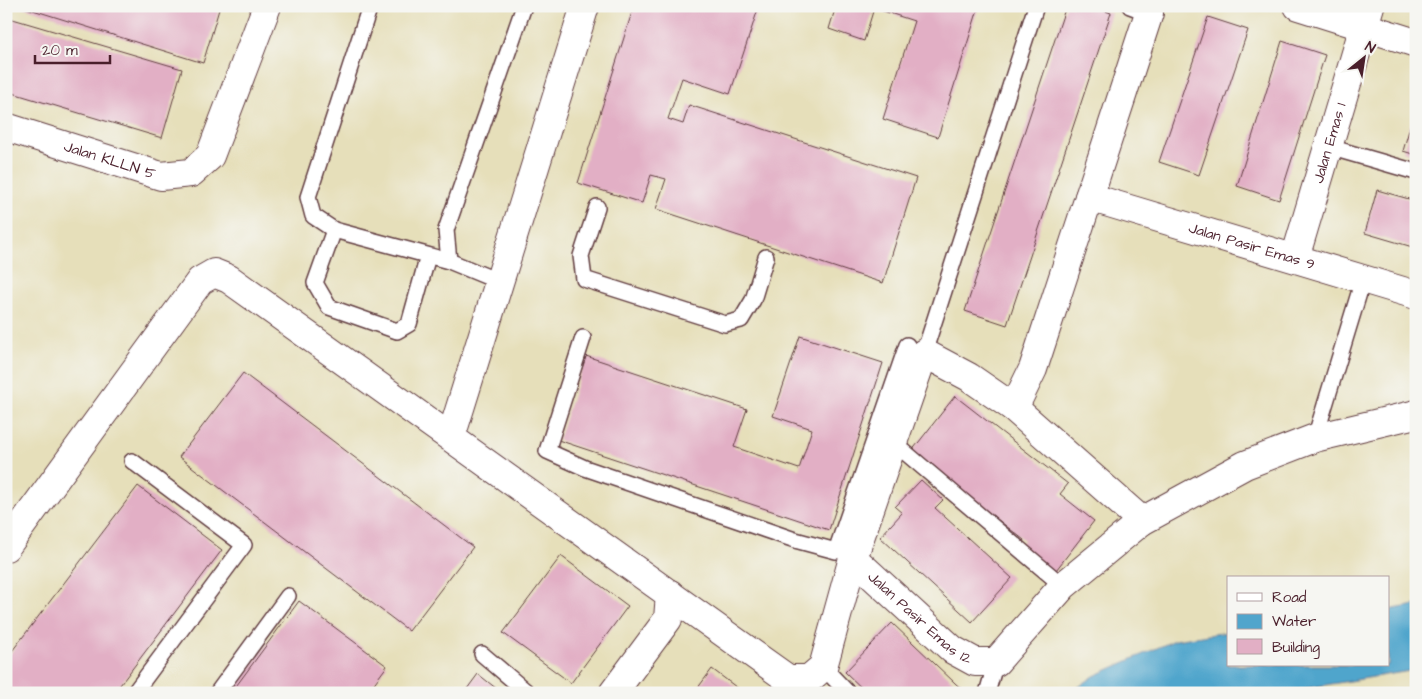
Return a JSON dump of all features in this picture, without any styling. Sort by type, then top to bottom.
[{"type":"street","name":"Jalan KLLN 5","points":[[6,127],[161,176],[191,173],[210,156],[266,6]]},
{"type":"street","points":[[451,437],[585,6]]},
{"type":"street","points":[[1298,6],[1367,17],[1416,43]]},
{"type":"street","points":[[1014,408],[1033,370],[1089,197],[1139,10]]},
{"type":"street","name":"Jalan Emas 1","points":[[1295,258],[1367,17]]},
{"type":"street","name":"Jalan Pasir Emas 9","points":[[1089,197],[1416,295]]},
{"type":"street","points":[[6,547],[200,281],[214,273],[229,279],[451,437],[669,606],[694,611],[783,686],[809,679],[823,667],[853,558],[893,442],[916,349],[969,377],[1014,408],[1142,521]]},
{"type":"street","points":[[996,662],[1062,586],[1142,521],[1245,464],[1315,438],[1416,414]]},
{"type":"street","name":"Jalan Pasir Emas 12","points":[[853,558],[953,650],[975,662],[996,662]]},
{"type":"street","points":[[613,693],[669,606]]},
{"type":"lane","points":[[370,6],[308,197],[313,216],[334,230],[449,261],[500,282]]},
{"type":"lane","points":[[449,261],[446,230],[524,6]]},
{"type":"lane","points":[[583,338],[547,451],[585,468],[795,540],[836,551],[916,349],[1036,6]]},
{"type":"lane","points":[[1329,147],[1416,172]]},
{"type":"lane","points":[[597,207],[581,256],[584,279],[725,324],[741,320],[753,300],[766,257]]},
{"type":"lane","points":[[334,230],[315,283],[329,308],[397,332],[408,324],[428,256]]},
{"type":"lane","points":[[1315,438],[1363,280]]},
{"type":"lane","points":[[893,442],[1062,586]]},
{"type":"lane","points":[[132,461],[244,545],[134,693]]},
{"type":"lane","points":[[217,693],[288,596]]},
{"type":"lane","points":[[482,654],[528,693]]},
{"type":"lane","points":[[987,693],[990,689],[996,662]]},
{"type":"lane","points":[[823,667],[848,693]]},
{"type":"water","points":[[1416,605],[1416,670],[1277,693],[1070,693],[1094,676],[1175,640],[1227,632],[1227,666],[1390,666],[1390,610]]},
{"type":"building","points":[[20,6],[220,6],[203,63]]},
{"type":"building","points":[[634,6],[759,6],[730,94],[682,78],[668,119],[683,124],[689,105],[916,178],[883,283],[656,209],[666,179],[651,175],[642,203],[578,183]]},
{"type":"building","points":[[836,6],[979,6],[938,137],[883,119],[914,21],[874,8],[864,41],[829,29]]},
{"type":"building","points":[[1066,6],[1091,6],[1111,13],[1007,325],[965,311]]},
{"type":"building","points":[[6,17],[182,69],[162,138],[6,91]]},
{"type":"building","points":[[1208,17],[1248,30],[1199,175],[1159,162]]},
{"type":"building","points":[[1282,41],[1325,55],[1279,200],[1237,186]]},
{"type":"building","points":[[1414,113],[1416,113],[1416,155],[1403,151]]},
{"type":"building","points":[[1377,190],[1416,201],[1416,248],[1365,233]]},
{"type":"building","points":[[800,336],[883,363],[829,530],[558,440],[586,356],[747,409],[734,447],[799,469],[812,429],[773,416]]},
{"type":"building","points":[[243,373],[473,547],[409,631],[179,457]]},
{"type":"building","points":[[955,396],[1068,484],[1060,494],[1094,521],[1053,574],[1019,547],[1024,540],[911,452]]},
{"type":"building","points":[[921,480],[943,500],[935,508],[1012,578],[972,622],[880,537],[902,513],[895,507]]},
{"type":"building","points":[[138,486],[222,550],[114,693],[6,693],[6,659]]},
{"type":"building","points":[[561,556],[628,606],[571,683],[503,633]]},
{"type":"building","points":[[299,601],[387,666],[367,693],[231,693]]},
{"type":"building","points":[[892,623],[966,693],[867,693],[845,672]]},
{"type":"building","points":[[712,669],[744,693],[694,693]]},
{"type":"building","points":[[478,674],[502,693],[464,693]]}]
